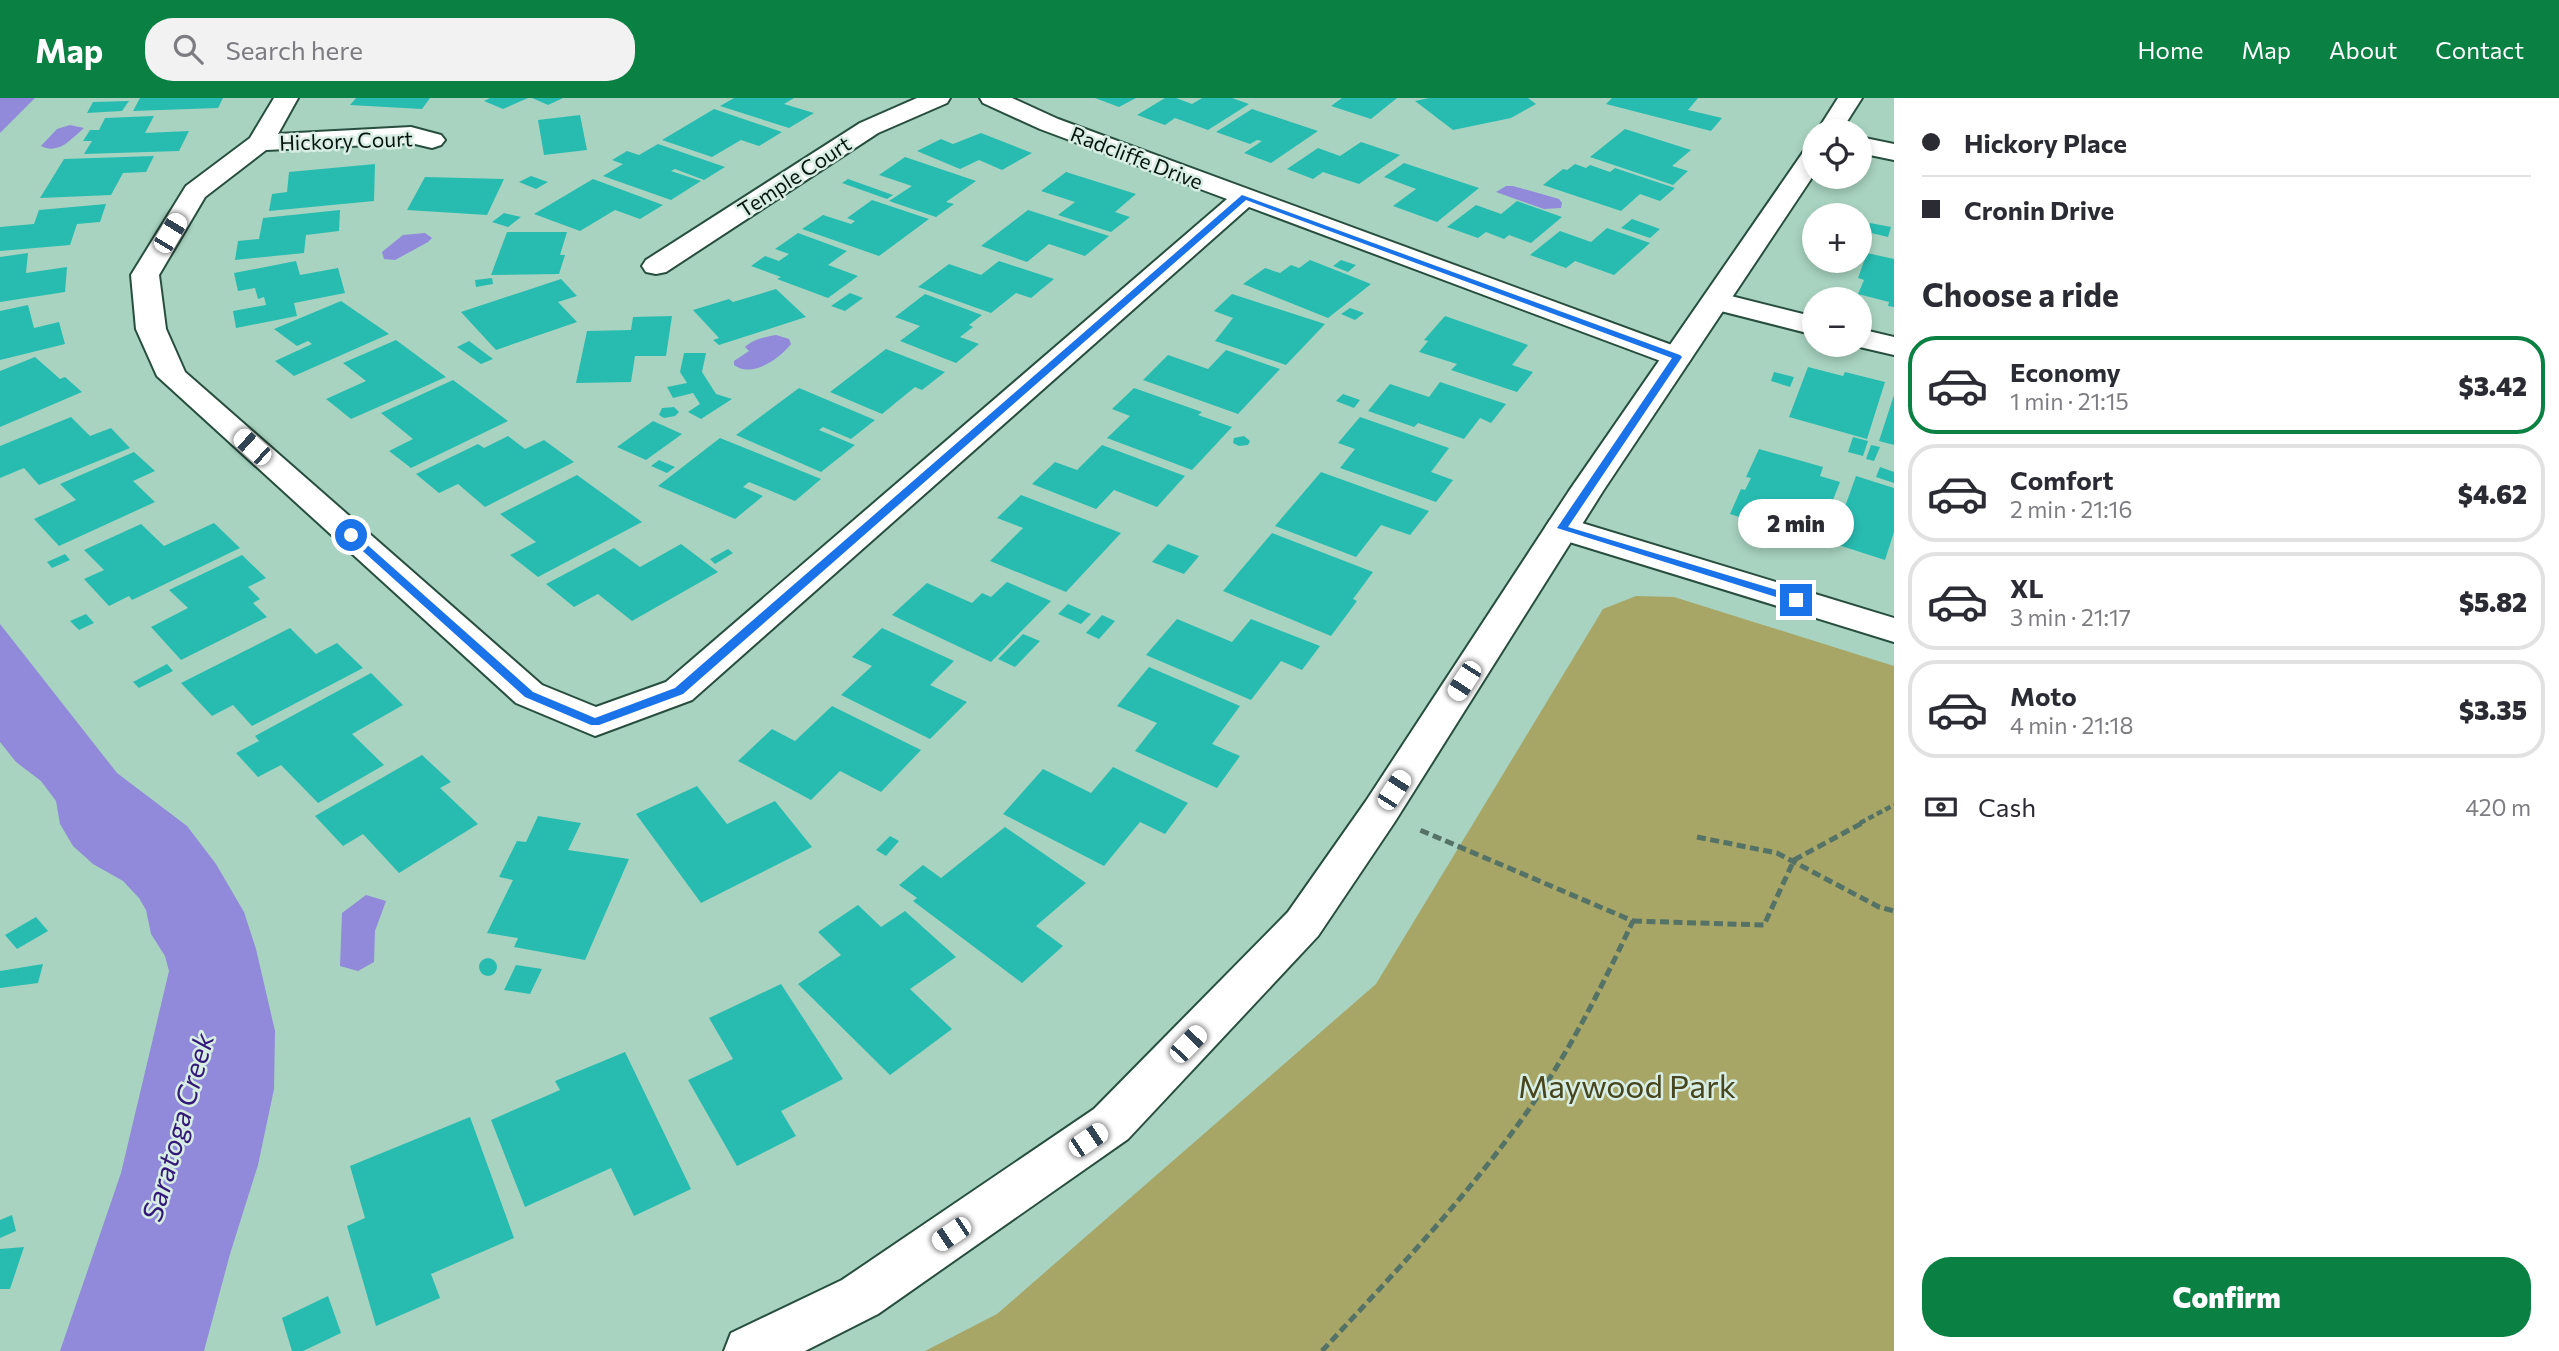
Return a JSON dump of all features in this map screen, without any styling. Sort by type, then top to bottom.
[{"type":"street","points":[[286,98],[260,143],[195,192],[145,275],[150,329],[172,376],[529,694],[595,722],[679,691],[1245,197]]},
{"type":"street","name":"Temple Court","points":[[656,266],[869,128],[938,98]]},
{"type":"street","name":"Radcliffe Drive","points":[[992,98],[1049,124],[1677,357]]},
{"type":"street","points":[[1837,119],[1850,98]]},
{"type":"street","name":"Hickory Court","points":[[260,143],[411,135],[432,140]]},
{"type":"street","points":[[1872,147],[1894,152]]},
{"type":"street","points":[[750,1351],[860,1297],[1111,1124],[1303,924],[1380,812],[1562,528],[1802,172]]},
{"type":"street","points":[[1715,301],[1802,323]]},
{"type":"street","points":[[1872,341],[1894,346]]},
{"type":"street","points":[[1562,528],[1894,630]]},
{"type":"path","points":[[1380,812],[1633,921],[1764,925],[1794,860],[1894,805]]},
{"type":"path","points":[[1697,837],[1777,853],[1879,907],[1894,911]]},
{"type":"path","points":[[1322,1351],[1451,1212],[1536,1099],[1593,1003],[1633,921]]},
{"type":"green space","name":"Maywood Park","points":[[1636,596],[1674,597],[1894,666],[1894,1351],[925,1351],[997,1314],[1376,984],[1603,609]]},
{"type":"water","points":[[0,98],[35,98],[0,133]]},
{"type":"water","points":[[70,125],[84,128],[59,147],[53,149],[41,146],[57,129]]},
{"type":"water","points":[[1506,186],[1559,199],[1561,208],[1544,209],[1496,192]]},
{"type":"water","points":[[425,233],[432,238],[428,242],[395,260],[384,259],[382,252],[403,235]]},
{"type":"water","points":[[776,335],[789,339],[791,344],[773,360],[749,370],[734,365],[734,361],[749,351],[745,347],[748,344]]},
{"type":"water","name":"Saratoga Creek","points":[[0,624],[117,773],[187,826],[216,864],[244,912],[256,949],[275,1031],[274,1089],[258,1165],[204,1351],[60,1351],[121,1173],[169,971],[165,956],[151,934],[146,910],[139,898],[123,881],[93,864],[73,846],[60,824],[56,801],[41,781],[16,762],[0,742]]},
{"type":"water","points":[[366,895],[386,901],[375,931],[374,962],[358,971],[340,966],[342,913]]},
{"type":"building","points":[[140,98],[223,98],[218,108],[133,111]]},
{"type":"building","points":[[356,98],[430,98],[422,109],[350,105]]},
{"type":"building","points":[[490,98],[528,98],[503,109],[484,101]]},
{"type":"building","points":[[532,98],[563,98],[548,105]]},
{"type":"building","points":[[734,98],[794,98],[784,104],[814,113],[789,128],[720,106]]},
{"type":"building","points":[[1095,98],[1136,98],[1119,107]]},
{"type":"building","points":[[1165,98],[1176,98],[1192,104],[1202,98],[1232,98],[1249,104],[1208,130],[1175,118],[1165,125],[1137,115]]},
{"type":"building","points":[[1342,98],[1397,98],[1371,119],[1331,106]]},
{"type":"building","points":[[1429,98],[1528,98],[1536,104],[1511,118],[1453,130],[1415,101]]},
{"type":"building","points":[[1612,98],[1698,98],[1688,110],[1722,118],[1711,131],[1606,104]]},
{"type":"building","points":[[129,101],[122,111],[87,113],[93,102]]},
{"type":"building","points":[[714,109],[782,132],[759,146],[741,140],[712,157],[662,140]]},
{"type":"building","points":[[1252,109],[1318,131],[1271,163],[1244,153],[1262,141],[1257,140],[1250,144],[1216,132]]},
{"type":"building","points":[[580,115],[587,150],[544,155],[538,120]]},
{"type":"building","points":[[154,116],[145,133],[189,131],[179,151],[84,154],[92,141],[83,141],[90,130],[99,130],[105,118]]},
{"type":"building","points":[[1625,129],[1691,150],[1672,166],[1688,171],[1673,185],[1590,157]]},
{"type":"building","points":[[981,133],[1032,153],[1002,170],[979,160],[960,169],[917,151],[941,139],[953,144]]},
{"type":"building","points":[[1361,142],[1400,155],[1359,184],[1323,172],[1313,179],[1287,169],[1318,148],[1340,156]]},
{"type":"building","points":[[658,144],[725,167],[704,180],[675,169],[671,171],[701,181],[671,200],[603,176],[623,164],[612,160],[627,151],[639,155]]},
{"type":"building","points":[[154,156],[146,172],[123,173],[111,195],[40,198],[64,159]]},
{"type":"building","points":[[905,157],[976,181],[946,202],[954,204],[936,217],[889,201],[912,186],[879,175]]},
{"type":"building","points":[[1404,163],[1479,188],[1437,222],[1393,206],[1416,189],[1384,177]]},
{"type":"building","points":[[375,164],[374,201],[269,211],[272,194],[287,192],[289,172]]},
{"type":"building","points":[[1575,164],[1586,168],[1590,165],[1610,172],[1615,168],[1675,188],[1660,201],[1640,194],[1621,211],[1543,185],[1563,169],[1567,170]]},
{"type":"building","points":[[1066,172],[1136,194],[1115,212],[1130,217],[1111,232],[1058,215],[1075,202],[1041,191]]},
{"type":"building","points":[[531,176],[548,182],[536,189],[519,182]]},
{"type":"building","points":[[425,177],[504,179],[487,215],[407,210]]},
{"type":"building","points":[[593,179],[663,205],[640,219],[615,210],[580,231],[534,214]]},
{"type":"building","points":[[848,179],[893,195],[887,199],[842,183]]},
{"type":"building","points":[[872,200],[929,219],[879,256],[802,229],[823,215],[851,224],[855,221],[847,218]]},
{"type":"building","points":[[1517,201],[1562,217],[1531,243],[1509,235],[1504,239],[1486,232],[1478,238],[1447,227],[1476,205],[1501,214]]},
{"type":"building","points":[[106,204],[100,222],[77,224],[70,245],[0,251],[0,227],[34,224],[39,210]]},
{"type":"building","points":[[340,210],[339,231],[306,235],[304,253],[235,260],[238,241],[259,239],[263,218]]},
{"type":"building","points":[[1028,210],[1109,236],[1085,256],[1049,244],[1027,262],[981,246]]},
{"type":"building","points":[[504,213],[521,217],[508,227],[492,222]]},
{"type":"building","points":[[1632,219],[1660,229],[1650,238],[1621,228]]},
{"type":"building","points":[[1872,223],[1891,227],[1888,237],[1872,233]]},
{"type":"building","points":[[1607,228],[1650,243],[1614,275],[1575,261],[1566,268],[1530,255],[1560,231],[1591,242]]},
{"type":"building","points":[[507,232],[567,232],[560,255],[565,255],[559,274],[491,275]]},
{"type":"building","points":[[798,233],[847,251],[828,265],[858,276],[828,298],[751,266],[765,256],[779,261],[789,254],[775,249]]},
{"type":"building","points":[[28,253],[26,273],[67,267],[65,292],[0,302],[0,257]]},
{"type":"building","points":[[1872,254],[1894,259],[1894,307],[1888,306],[1889,302],[1872,298],[1872,287],[1861,287],[1864,280],[1858,278],[1860,273],[1872,273]]},
{"type":"building","points":[[1310,260],[1371,284],[1328,318],[1243,284],[1265,268],[1280,273],[1291,265],[1299,268]]},
{"type":"building","points":[[1341,260],[1356,265],[1348,272],[1333,266]]},
{"type":"building","points":[[296,261],[300,275],[338,268],[345,293],[294,303],[297,316],[236,328],[233,311],[266,305],[264,297],[258,299],[255,288],[238,291],[234,273]]},
{"type":"building","points":[[999,261],[1054,279],[1031,298],[1016,293],[991,313],[918,287],[949,264],[981,275]]},
{"type":"building","points":[[492,278],[493,284],[476,287],[475,280]]},
{"type":"building","points":[[561,279],[577,296],[558,302],[577,322],[496,350],[461,312]]},
{"type":"building","points":[[776,289],[806,317],[719,345],[713,340],[719,338],[693,310],[729,299],[733,302]]},
{"type":"building","points":[[850,293],[863,298],[845,311],[831,306]]},
{"type":"building","points":[[925,294],[982,315],[969,325],[973,327],[960,337],[979,344],[956,363],[900,341],[920,326],[895,317]]},
{"type":"building","points":[[1232,294],[1325,324],[1286,365],[1215,341],[1233,318],[1214,311]]},
{"type":"building","points":[[341,301],[389,334],[294,376],[275,361],[312,344],[308,341],[297,346],[274,329]]},
{"type":"building","points":[[28,305],[34,328],[59,322],[65,344],[0,360],[0,311]]},
{"type":"building","points":[[1350,308],[1364,313],[1355,320],[1341,314]]},
{"type":"building","points":[[672,316],[666,356],[635,356],[631,382],[576,383],[587,331],[631,330],[633,317]]},
{"type":"building","points":[[1445,316],[1528,345],[1512,365],[1533,372],[1517,392],[1451,370],[1457,364],[1419,352],[1428,341],[1424,340]]},
{"type":"building","points":[[396,340],[446,377],[351,419],[326,399],[366,381],[343,363]]},
{"type":"building","points":[[469,341],[493,359],[481,364],[457,347]]},
{"type":"building","points":[[886,349],[945,372],[922,390],[915,387],[882,414],[830,392]]},
{"type":"building","points":[[1226,350],[1280,369],[1238,414],[1143,380],[1168,355],[1208,369]]},
{"type":"building","points":[[684,353],[706,353],[702,372],[716,394],[732,399],[701,419],[688,412],[700,404],[693,393],[673,398],[667,387],[687,383],[680,372]]},
{"type":"building","points":[[35,357],[60,379],[65,377],[82,392],[0,427],[0,371]]},
{"type":"building","points":[[1808,367],[1843,376],[1845,372],[1885,382],[1867,439],[1789,417]]},
{"type":"building","points":[[1774,372],[1794,377],[1790,387],[1771,381]]},
{"type":"building","points":[[453,380],[508,421],[411,468],[389,451],[413,439],[381,413]]},
{"type":"building","points":[[1440,382],[1506,404],[1491,423],[1480,418],[1464,439],[1418,423],[1414,427],[1368,411],[1390,384],[1429,397]]},
{"type":"building","points":[[799,388],[875,420],[851,439],[823,427],[819,430],[855,445],[821,472],[736,435]]},
{"type":"building","points":[[1134,388],[1202,412],[1198,415],[1232,427],[1192,470],[1107,438],[1130,416],[1112,409]]},
{"type":"building","points":[[1343,394],[1360,400],[1354,408],[1336,401]]},
{"type":"building","points":[[1894,395],[1894,445],[1879,441]]},
{"type":"building","points":[[674,407],[679,412],[675,416],[664,418],[659,415],[662,408]]},
{"type":"building","points":[[71,417],[90,436],[111,428],[130,448],[39,485],[24,468],[0,478],[0,446]]},
{"type":"building","points":[[1360,417],[1449,448],[1431,472],[1453,480],[1436,502],[1340,468],[1355,449],[1338,443]]},
{"type":"building","points":[[653,421],[682,434],[646,460],[617,447]]},
{"type":"building","points":[[508,436],[525,449],[544,440],[574,462],[485,507],[458,484],[439,493],[416,474],[478,444],[484,448]]},
{"type":"building","points":[[1244,436],[1250,441],[1248,445],[1239,446],[1233,443],[1234,438]]},
{"type":"building","points":[[1853,437],[1868,441],[1863,456],[1848,452]]},
{"type":"building","points":[[720,438],[821,479],[795,501],[749,482],[743,487],[763,496],[735,519],[658,486]]},
{"type":"building","points":[[1102,445],[1185,476],[1157,507],[1114,490],[1096,509],[1032,484],[1055,462],[1077,470]]},
{"type":"building","points":[[1871,445],[1880,447],[1874,461],[1866,459]]},
{"type":"building","points":[[1759,449],[1823,467],[1820,476],[1840,482],[1817,541],[1730,514],[1741,489],[1745,490],[1751,478],[1746,477]]},
{"type":"building","points":[[134,452],[155,471],[133,481],[155,502],[59,546],[34,519],[76,500],[60,484]]},
{"type":"building","points":[[659,460],[675,467],[667,473],[651,466]]},
{"type":"building","points":[[1880,467],[1894,472],[1894,483],[1876,477]]},
{"type":"building","points":[[1321,472],[1429,511],[1410,535],[1381,525],[1356,557],[1275,526]]},
{"type":"building","points":[[577,475],[642,522],[538,577],[510,555],[536,542],[500,514]]},
{"type":"building","points":[[1856,476],[1894,488],[1894,532],[1885,560],[1832,543]]},
{"type":"building","points":[[1021,495],[1121,533],[1066,592],[990,561],[1023,528],[997,518]]},
{"type":"building","points":[[214,523],[240,548],[132,600],[129,596],[109,606],[84,579],[104,570],[84,550],[141,524],[164,546]]},
{"type":"building","points":[[1272,533],[1373,572],[1353,599],[1357,601],[1331,636],[1223,591]]},
{"type":"building","points":[[681,544],[718,572],[632,621],[598,594],[574,607],[546,584],[614,548],[640,567]]},
{"type":"building","points":[[1168,544],[1199,556],[1184,574],[1152,562]]},
{"type":"building","points":[[728,549],[733,553],[715,564],[710,559]]},
{"type":"building","points":[[65,554],[70,560],[52,568],[47,562]]},
{"type":"building","points":[[242,555],[266,578],[248,587],[260,599],[253,603],[267,617],[181,660],[151,627],[188,608],[169,590]]},
{"type":"building","points":[[1007,582],[1051,601],[991,662],[892,615],[927,583],[972,603],[982,593],[991,597]]},
{"type":"building","points":[[1068,604],[1091,614],[1081,624],[1058,614]]},
{"type":"building","points":[[86,614],[94,623],[79,630],[70,621]]},
{"type":"building","points":[[1102,615],[1115,621],[1099,639],[1086,633]]},
{"type":"building","points":[[1177,619],[1232,642],[1251,619],[1320,646],[1302,670],[1281,661],[1251,700],[1146,655]]},
{"type":"building","points":[[290,628],[316,654],[337,643],[363,668],[252,726],[233,705],[212,716],[181,683]]},
{"type":"building","points":[[882,628],[954,661],[930,685],[967,702],[930,739],[841,695],[872,666],[852,657]]},
{"type":"building","points":[[1023,634],[1040,641],[1015,667],[998,659]]},
{"type":"building","points":[[167,664],[173,671],[139,688],[133,682]]},
{"type":"building","points":[[1149,667],[1240,706],[1212,744],[1240,756],[1217,788],[1135,751],[1157,723],[1117,706]]},
{"type":"building","points":[[371,673],[403,705],[352,734],[384,765],[318,803],[281,765],[258,777],[236,753],[259,741],[255,736]]},
{"type":"building","points":[[832,706],[921,750],[881,792],[840,771],[811,800],[738,761],[772,729],[795,741]]},
{"type":"building","points":[[422,755],[451,782],[440,788],[478,824],[399,873],[363,834],[343,846],[315,816]]},
{"type":"building","points":[[1113,767],[1188,803],[1165,834],[1140,822],[1104,866],[1003,814],[1043,769],[1091,793]]},
{"type":"building","points":[[697,786],[727,824],[775,801],[812,847],[701,903],[636,814]]},
{"type":"building","points":[[538,816],[581,823],[568,850],[629,859],[585,960],[514,947],[518,938],[487,933],[513,880],[499,877],[517,841],[526,842]]},
{"type":"building","points":[[1005,827],[1086,883],[1036,926],[1063,946],[1022,983],[913,901],[917,898],[899,885],[923,865],[941,878]]},
{"type":"building","points":[[890,836],[899,841],[886,856],[876,850]]},
{"type":"building","points":[[858,905],[881,927],[905,911],[956,957],[910,989],[952,1029],[890,1075],[798,984],[841,955],[818,932]]},
{"type":"building","points":[[36,917],[48,931],[17,949],[5,935]]},
{"type":"building","points":[[488,958],[494,961],[497,967],[494,973],[488,976],[482,973],[479,967],[482,961]]},
{"type":"building","points":[[43,964],[38,983],[0,988],[0,971]]},
{"type":"building","points":[[516,965],[542,969],[530,994],[504,990]]},
{"type":"building","points":[[781,984],[843,1079],[781,1111],[796,1136],[737,1166],[688,1080],[733,1059],[709,1018]]},
{"type":"building","points":[[625,1052],[691,1189],[634,1216],[611,1168],[525,1207],[491,1120],[560,1090],[555,1081]]},
{"type":"building","points":[[470,1117],[514,1238],[431,1274],[440,1298],[376,1326],[347,1226],[365,1218],[350,1166]]},
{"type":"building","points":[[12,1215],[16,1231],[0,1238],[0,1220]]},
{"type":"building","points":[[24,1247],[10,1289],[0,1289],[0,1249]]},
{"type":"building","points":[[328,1296],[341,1333],[303,1351],[292,1351],[282,1318]]},
{"type":"route","points":[[351,535],[529,694],[595,722],[679,691],[1245,197],[1677,357],[1562,528],[1796,600]]}]
